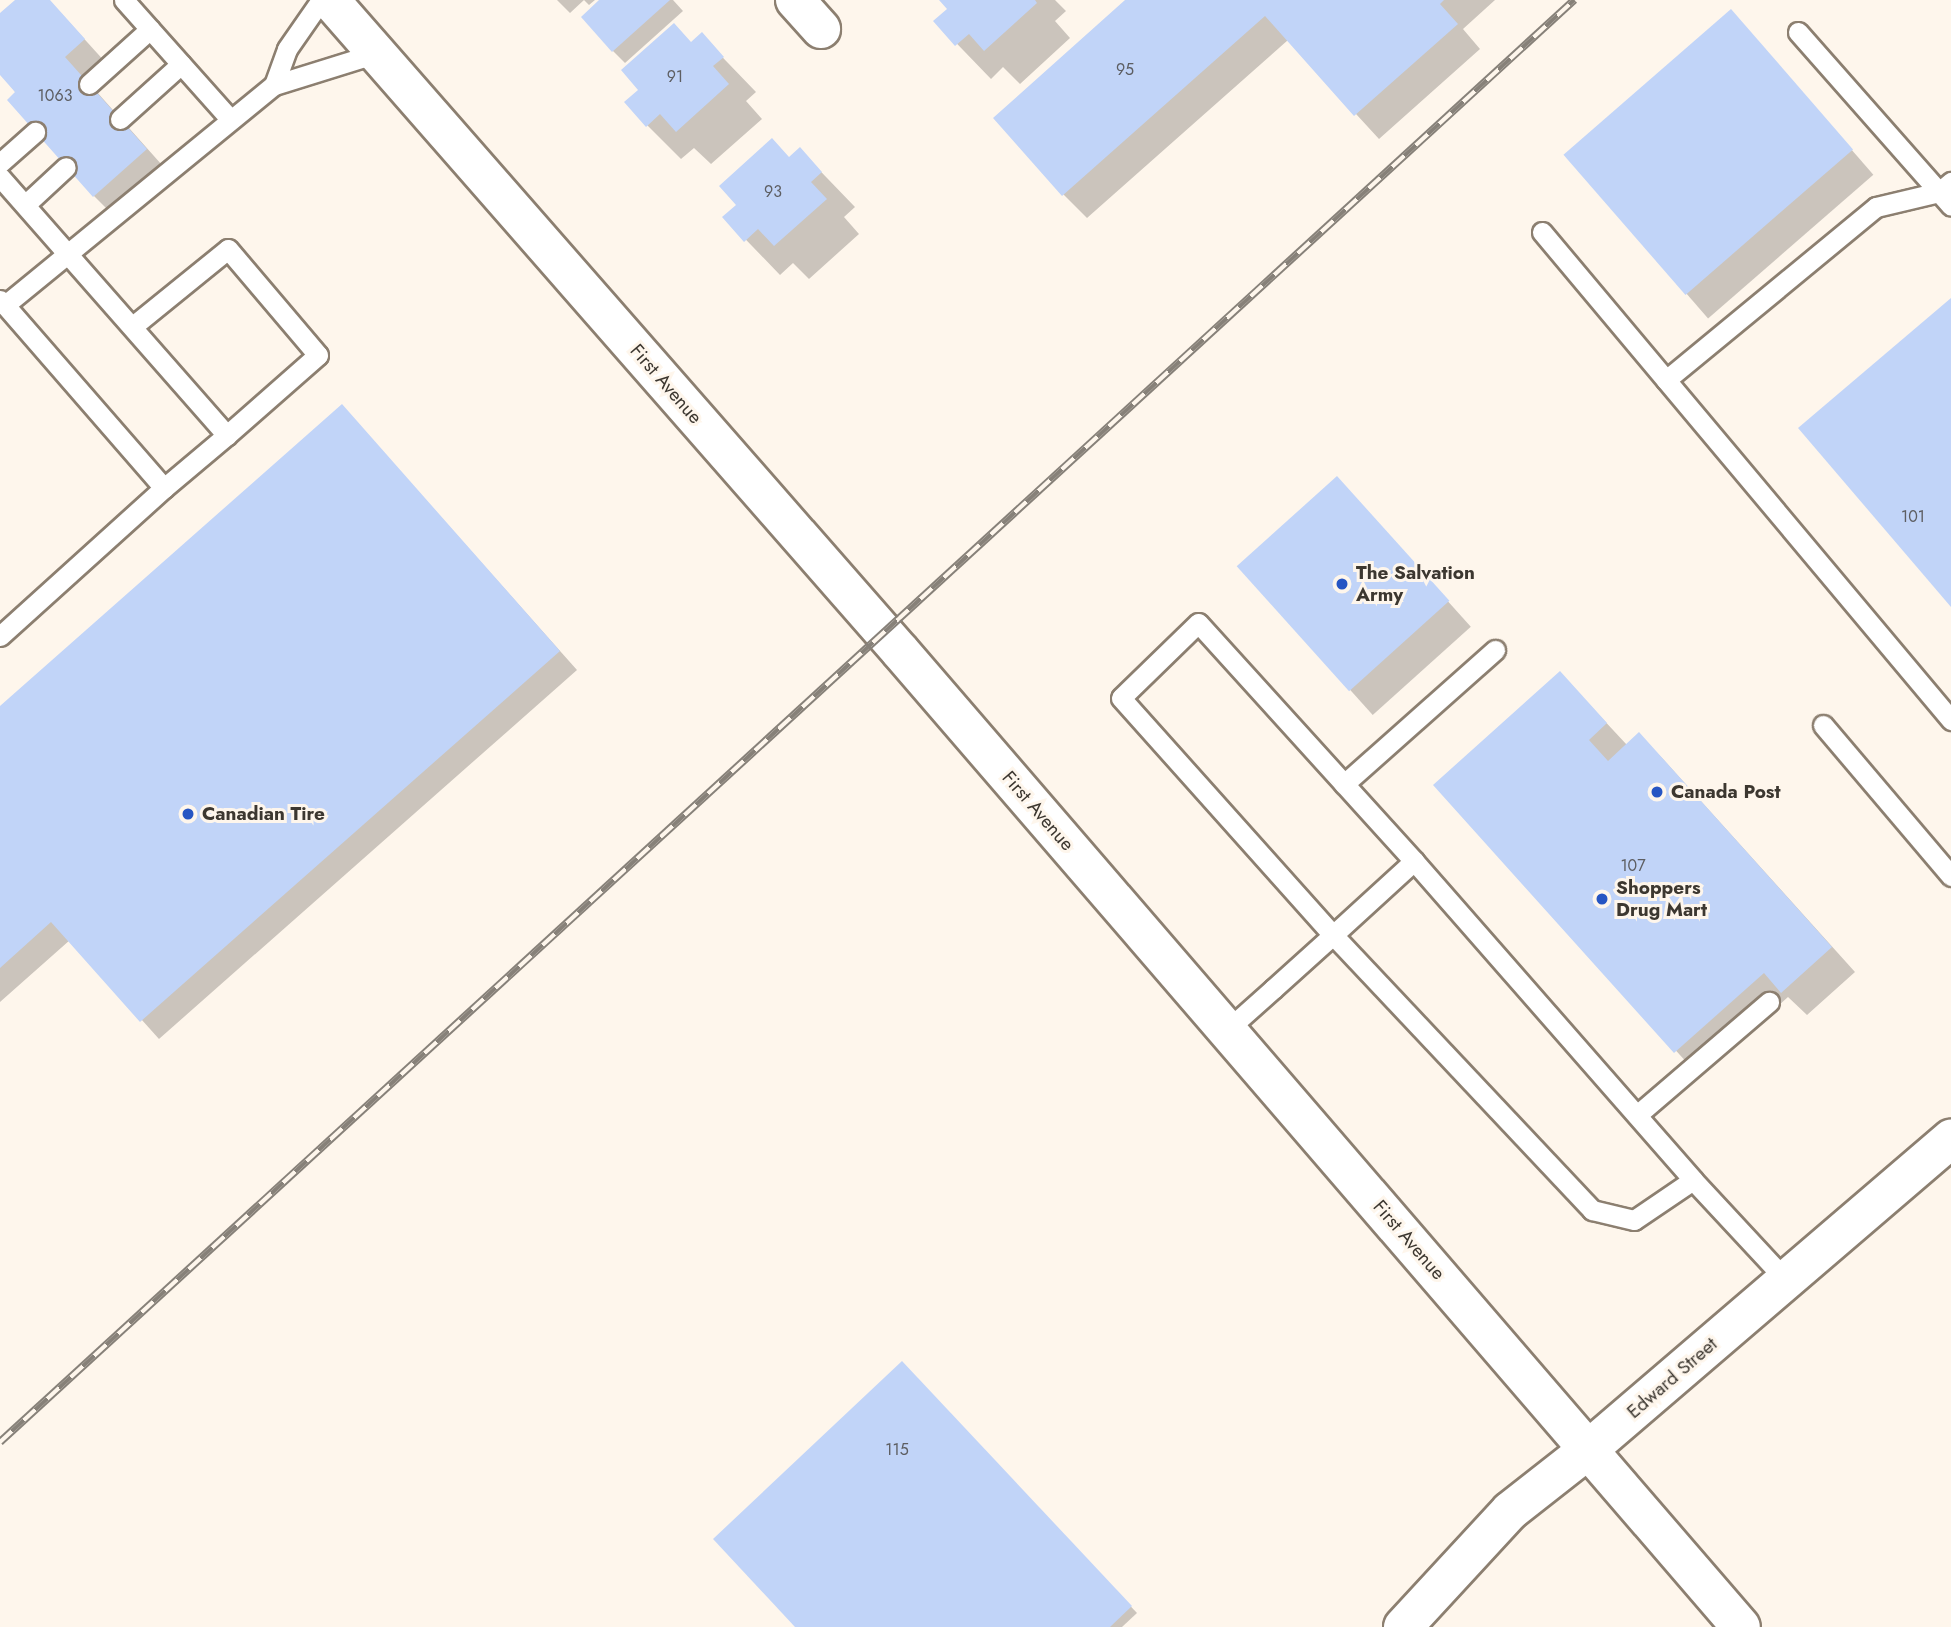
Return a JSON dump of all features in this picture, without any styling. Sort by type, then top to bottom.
[{"type":"main road","name":"First Avenue","points":[[330,0],[1227,1030],[1741,1627]]},
{"type":"main road","points":[[795,0],[821,29]]},
{"type":"main road","name":"Edward Street","points":[[1403,1627],[1510,1511],[1589,1449],[1951,1139]]},
{"type":"lane","points":[[124,0],[229,118]]},
{"type":"lane","points":[[274,85],[287,49],[321,0]]},
{"type":"lane","points":[[89,84],[150,29]]},
{"type":"lane","points":[[1798,32],[1947,193]]},
{"type":"lane","points":[[163,488],[3,302],[70,252],[229,118],[274,85],[377,53]]},
{"type":"lane","points":[[120,119],[181,64]]},
{"type":"lane","points":[[0,163],[35,132]]},
{"type":"lane","points":[[26,204],[66,167]]},
{"type":"lane","points":[[0,177],[70,252],[228,435]]},
{"type":"lane","points":[[1666,380],[1876,207],[1947,193]]},
{"type":"lane","points":[[1542,232],[1951,720]]},
{"type":"lane","points":[[0,636],[163,488],[228,435],[318,355],[228,249],[134,326]]},
{"type":"lane","points":[[1693,1180],[1634,1220],[1592,1210],[1333,934],[1121,698],[1198,624],[1414,861],[1693,1180],[1786,1280]]},
{"type":"lane","points":[[1344,784],[1495,650]]},
{"type":"lane","points":[[1823,725],[1951,876]]},
{"type":"lane","points":[[1227,1030],[1414,861]]},
{"type":"lane","points":[[1637,1115],[1769,1002]]},
{"type":"building","points":[[15,0],[50,0],[85,39],[65,57],[147,149],[93,197],[7,100],[15,92],[0,75],[0,13]]},
{"type":"building","points":[[599,0],[670,0],[612,52],[581,17]]},
{"type":"building","points":[[939,0],[1035,0],[1037,3],[984,51],[969,34],[955,46],[933,21],[947,9]]},
{"type":"building","points":[[1125,0],[1444,0],[1440,4],[1458,24],[1354,116],[1265,16],[1062,196],[993,118]]},
{"type":"building","points":[[1731,9],[1853,149],[1685,295],[1563,155]]},
{"type":"building","points":[[674,23],[691,42],[702,32],[724,57],[713,66],[729,84],[676,132],[660,114],[646,127],[624,102],[638,90],[621,70]]},
{"type":"building","points":[[772,138],[789,157],[800,147],[822,172],[811,182],[827,199],[774,246],[758,229],[744,242],[722,217],[736,205],[719,186]]},
{"type":"building","points":[[1951,298],[1951,607],[1798,428]]},
{"type":"building","name":"Canadian Tire","points":[[342,404],[560,651],[140,1022],[51,922],[0,968],[0,706]]},
{"type":"building","name":"The Salvation Army","points":[[1337,476],[1449,601],[1349,691],[1237,566]]},
{"type":"building","points":[[1560,671],[1607,723],[1589,740],[1608,761],[1639,732],[1832,947],[1781,993],[1764,973],[1674,1053],[1433,785]]},
{"type":"building","points":[[902,1361],[1132,1606],[1110,1627],[795,1627],[713,1539]]},
{"type":"railway","points":[[0,1442],[1574,0]]},
{"type":"place","name":"The Salvation Army","points":[[1342,584]]},
{"type":"place","name":"Canada Post","points":[[1657,792]]},
{"type":"place","name":"Canadian Tire","points":[[188,814]]},
{"type":"place","name":"Shoppers Drug Mart","points":[[1602,899]]}]
